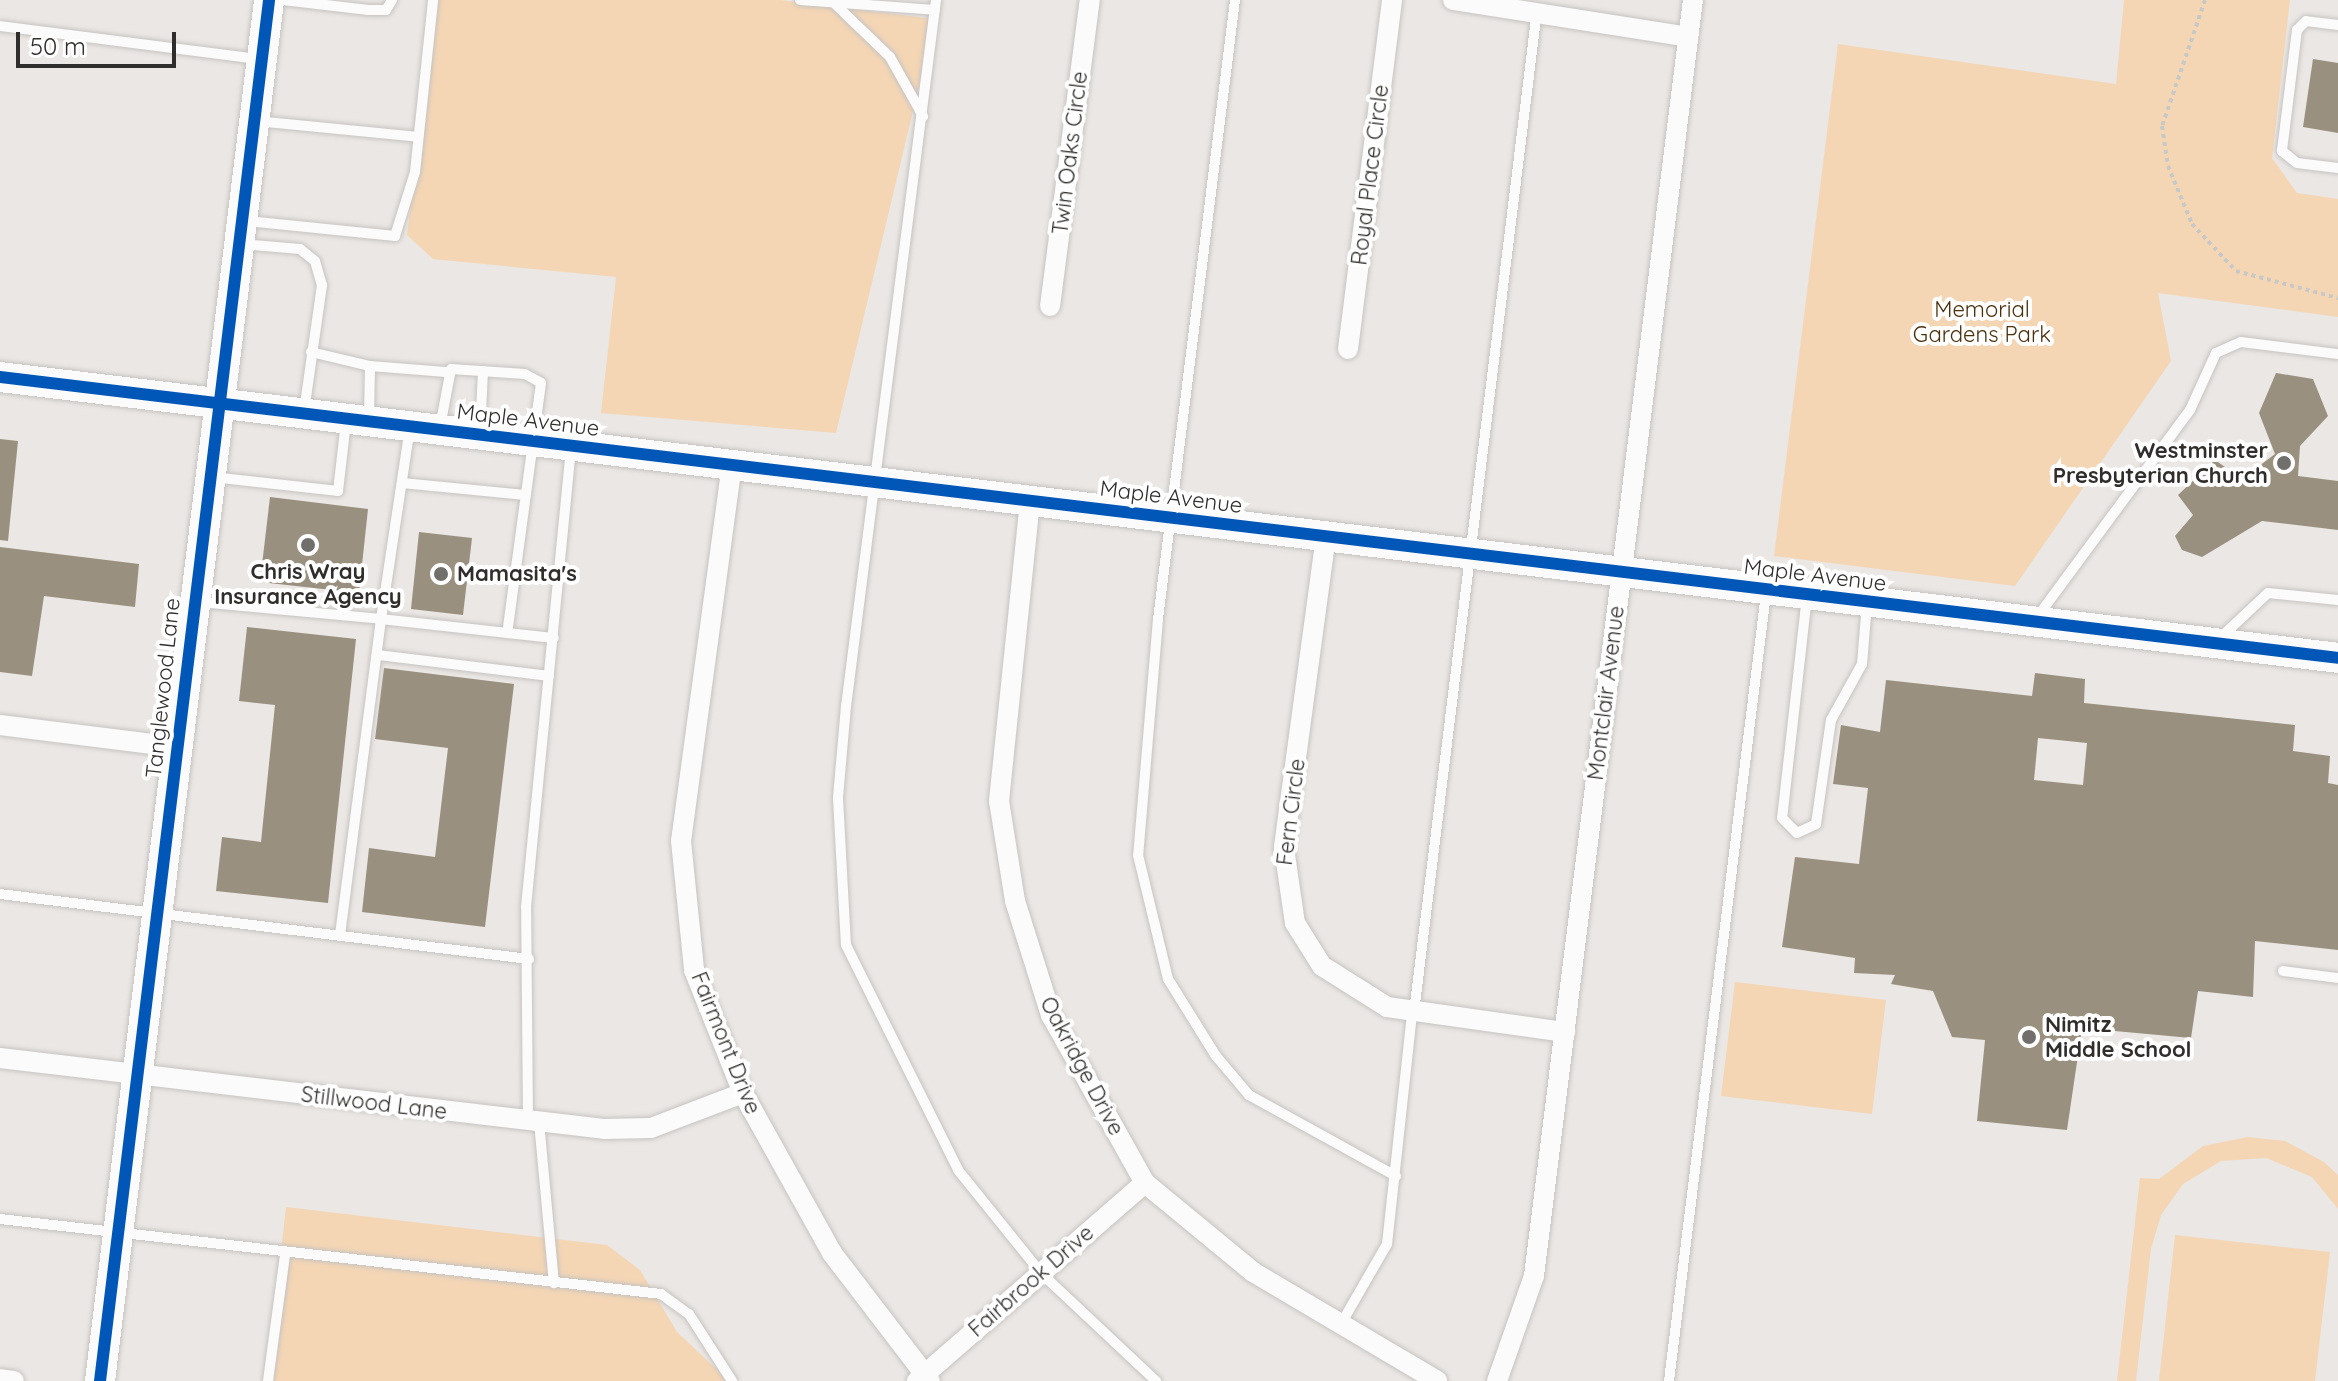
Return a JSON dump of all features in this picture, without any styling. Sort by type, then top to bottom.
[{"type":"main road","name":"Tanglewood Lane","points":[[100,1381],[269,0]]},
{"type":"main road","name":"Maple Avenue","points":[[0,377],[2338,658]]},
{"type":"street","name":"Twin Oaks Circle","points":[[1050,306],[1090,0]]},
{"type":"street","name":"Royal Place Circle","points":[[1348,349],[1392,0]]},
{"type":"street","points":[[1453,0],[1536,19],[1688,37]]},
{"type":"street","name":"Montclair Avenue","points":[[1497,1381],[1534,1276],[1693,0]]},
{"type":"street","name":"Fairmont Drive","points":[[732,464],[682,855],[694,970],[743,1093],[832,1253],[924,1379]]},
{"type":"street","name":"Oakridge Drive","points":[[1030,501],[999,753],[1003,844],[1051,1015],[1145,1183],[1253,1272],[1437,1381]]},
{"type":"street","name":"Fern Circle","points":[[1326,536],[1284,848],[1287,899],[1307,946],[1332,975],[1363,997],[1413,1012],[1565,1032]]},
{"type":"street","points":[[0,725],[177,747]]},
{"type":"street","name":"Stillwood Lane","points":[[0,1058],[534,1121],[651,1128],[743,1093]]},
{"type":"street","name":"Fairbrook Drive","points":[[924,1379],[1145,1183]]},
{"type":"street","points":[[0,1379],[14,1381]]},
{"type":"lane","points":[[283,0],[368,10],[386,10],[392,0]]},
{"type":"lane","points":[[240,232],[395,236],[418,137],[433,0]]},
{"type":"lane","points":[[800,0],[836,5],[935,5],[838,798],[846,945],[958,1170],[1041,1273],[1156,1381]]},
{"type":"lane","points":[[1235,0],[1141,787],[1138,855],[1151,927],[1168,979],[1249,1095],[1396,1176]]},
{"type":"lane","points":[[836,5],[890,57],[923,116]]},
{"type":"lane","points":[[1341,1324],[1387,1244],[1536,19]]},
{"type":"lane","points":[[2338,25],[2306,21],[2297,30],[2282,151],[2297,163],[2338,168]]},
{"type":"lane","points":[[0,26],[261,59]]},
{"type":"lane","points":[[254,121],[418,137]]},
{"type":"lane","points":[[240,232],[300,249],[315,261],[322,285],[304,413]]},
{"type":"lane","points":[[2035,621],[2190,410],[2216,353],[2241,342],[2338,354]]},
{"type":"lane","points":[[311,352],[370,366],[525,374],[541,383],[507,633]]},
{"type":"lane","points":[[210,477],[338,491],[370,366]]},
{"type":"lane","points":[[480,434],[483,371]]},
{"type":"lane","points":[[440,429],[446,372]]},
{"type":"lane","points":[[340,935],[381,619],[410,426]]},
{"type":"lane","points":[[554,1283],[534,1121],[526,907],[571,445]]},
{"type":"lane","points":[[402,483],[525,495]]},
{"type":"lane","points":[[1669,1381],[1767,589]]},
{"type":"lane","points":[[2215,643],[2268,593],[2338,600]]},
{"type":"lane","points":[[1807,594],[1782,818],[1797,833],[1816,824],[1831,720],[1862,664],[1867,602]]},
{"type":"lane","points":[[193,602],[554,638]]},
{"type":"lane","points":[[378,655],[549,676]]},
{"type":"lane","points":[[0,894],[158,908],[529,959]]},
{"type":"lane","points":[[2283,971],[2338,978]]},
{"type":"lane","points":[[0,1219],[285,1255],[554,1283],[673,1300],[732,1381]]},
{"type":"lane","points":[[268,1381],[285,1255]]},
{"type":"path","points":[[2205,0],[2162,126],[2168,166],[2192,224],[2236,271],[2338,298]]},
{"type":"green space","points":[[436,0],[780,0],[935,19],[836,433],[601,413],[616,277],[433,259],[407,235]]},
{"type":"green space","name":"Memorial Gardens Park","points":[[2124,0],[2290,0],[2272,158],[2297,193],[2338,199],[2338,317],[2158,293],[2171,361],[2015,586],[1774,556],[1838,44],[2116,84]]},
{"type":"green space","points":[[1735,982],[1886,1000],[1872,1114],[1721,1096]]},
{"type":"green space","points":[[2248,1137],[2285,1141],[2324,1162],[2338,1175],[2338,1209],[2312,1177],[2266,1158],[2221,1161],[2183,1184],[2161,1215],[2151,1249],[2136,1381],[2117,1381],[2140,1178],[2159,1179],[2203,1146]]},
{"type":"green space","points":[[286,1207],[607,1245],[640,1270],[677,1332],[729,1381],[267,1381]]},
{"type":"green space","points":[[2175,1235],[2330,1252],[2315,1381],[2159,1381]]},
{"type":"building","points":[[2313,59],[2338,63],[2338,133],[2303,127]]},
{"type":"building","name":"Westminster Presbyterian Church","points":[[2276,373],[2313,379],[2328,416],[2300,446],[2298,476],[2338,481],[2338,530],[2262,521],[2202,557],[2182,550],[2175,536],[2193,515],[2178,495],[2215,460],[2242,479],[2275,454],[2259,413]]},
{"type":"building","points":[[0,439],[18,441],[8,541],[0,540]]},
{"type":"building","points":[[270,497],[368,509],[359,593],[260,582]]},
{"type":"building","name":"Mamasita's","points":[[419,532],[472,538],[463,615],[411,609]]},
{"type":"building","points":[[0,547],[139,564],[135,607],[44,596],[32,676],[0,672]]},
{"type":"building","points":[[247,627],[356,639],[328,903],[216,891],[222,837],[261,842],[275,705],[239,701]]},
{"type":"building","points":[[384,668],[514,684],[485,927],[362,912],[369,848],[435,857],[448,748],[375,739]]},
{"type":"building","points":[[2035,673],[2085,679],[2084,703],[2295,725],[2293,751],[2330,756],[2328,783],[2338,785],[2338,950],[2255,941],[2253,997],[2198,991],[2191,1038],[2082,1028],[2067,1130],[1977,1121],[1985,1040],[1952,1037],[1933,991],[1891,984],[1895,975],[1854,973],[1855,958],[1782,947],[1795,857],[1859,864],[1868,788],[1833,784],[1841,725],[1880,732],[1886,680],[2032,696]],"holes":[[[2038,738],[2087,743],[2083,785],[2034,780]]]},
{"type":"cycle path","points":[[100,1381],[269,0]]},
{"type":"cycle path","points":[[0,377],[2338,658]]},
{"type":"place","name":"Westminster Presbyterian Church","points":[[2284,463]]},
{"type":"place","name":"Chris Wray Insurance Agency","points":[[308,545]]},
{"type":"place","name":"Mamasita's","points":[[441,574]]},
{"type":"place","name":"Nimitz Middle School","points":[[2029,1037]]}]
